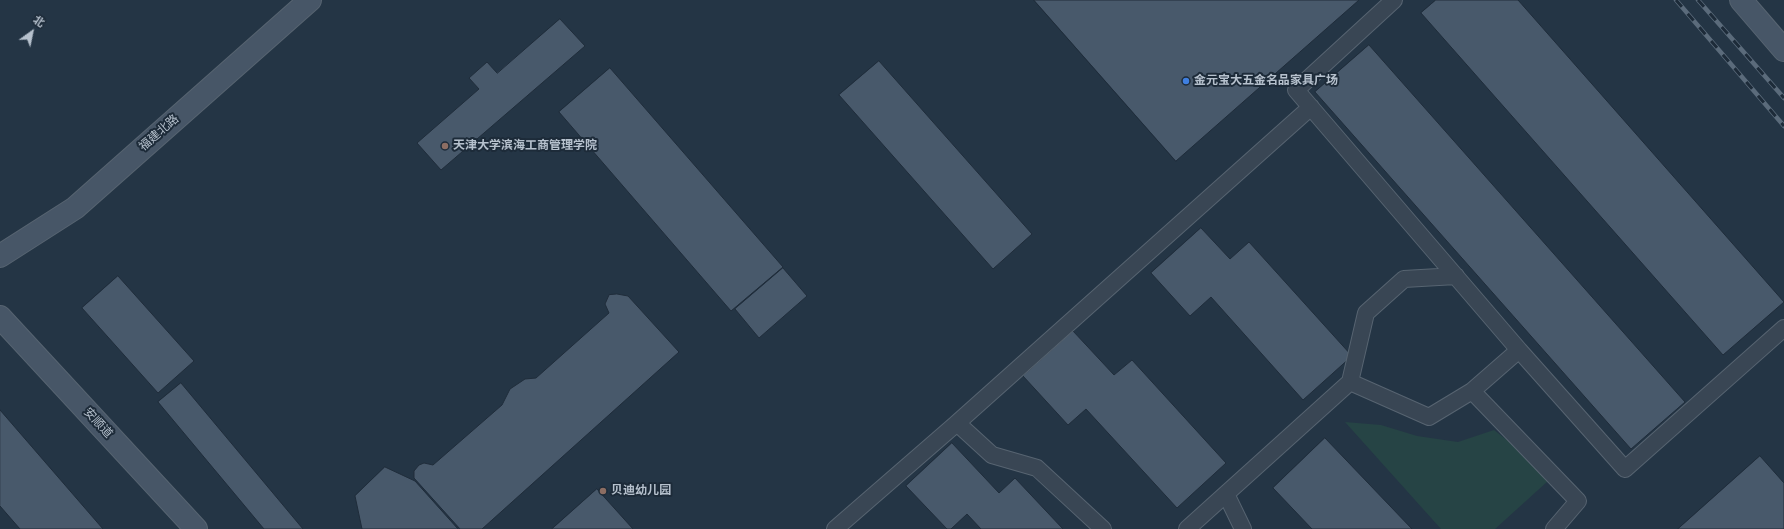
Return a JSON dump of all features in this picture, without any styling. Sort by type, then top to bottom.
[{"type":"street","name":"福建北路","points":[[0,256],[75,208],[310,0]]},
{"type":"street","points":[[1741,0],[1784,50]]},
{"type":"street","name":"安顺道","points":[[0,317],[196,529]]},
{"type":"lane","points":[[1394,0],[1296,90],[1519,350],[1625,469],[1784,328]]},
{"type":"lane","points":[[835,529],[957,423],[1311,107]]},
{"type":"lane","points":[[1187,529],[1350,382],[1366,313],[1404,279],[1456,276]]},
{"type":"lane","points":[[1350,382],[1429,418],[1472,391],[1519,350]]},
{"type":"lane","points":[[1472,391],[1578,501],[1554,529]]},
{"type":"lane","points":[[957,423],[992,455],[1038,468],[1103,529]]},
{"type":"lane","points":[[1226,494],[1243,529]]},
{"type":"green space","points":[[1345,422],[1381,425],[1417,436],[1458,442],[1494,430],[1521,451],[1548,481],[1495,529],[1441,529]]},
{"type":"building","name":"金元宝大五金名品家具广场","points":[[1034,0],[1359,0],[1176,161]]},
{"type":"building","points":[[1436,0],[1518,0],[1784,302],[1723,355],[1421,13]]},
{"type":"building","points":[[560,19],[585,46],[441,170],[417,143],[479,89],[469,78],[487,62],[497,73]]},
{"type":"building","points":[[1369,45],[1685,402],[1631,449],[1315,92]]},
{"type":"building","points":[[879,61],[1032,234],[993,269],[839,95]]},
{"type":"building","points":[[610,68],[783,267],[731,311],[559,112]]},
{"type":"building","points":[[1201,228],[1230,259],[1249,242],[1352,356],[1303,400],[1211,297],[1190,316],[1151,273]]},
{"type":"building","points":[[783,268],[807,296],[759,338],[735,309]]},
{"type":"building","points":[[118,276],[194,361],[158,393],[82,308]]},
{"type":"building","points":[[617,294],[628,296],[679,352],[482,529],[460,529],[414,478],[414,471],[419,465],[424,463],[433,465],[502,405],[510,389],[525,379],[536,378],[609,313],[605,304],[609,295]]},
{"type":"building","points":[[1073,331],[1114,375],[1132,360],[1226,463],[1177,508],[1086,409],[1068,425],[1023,376]]},
{"type":"building","points":[[181,383],[303,529],[264,529],[158,402]]},
{"type":"building","points":[[0,410],[103,529],[20,529],[0,506]]},
{"type":"building","points":[[1325,438],[1412,529],[1312,529],[1273,488]]},
{"type":"building","points":[[952,443],[999,493],[1015,478],[1063,529],[981,529],[967,514],[951,529],[947,529],[906,486]]},
{"type":"building","points":[[1760,456],[1784,483],[1784,529],[1678,529]]},
{"type":"building","points":[[385,467],[415,481],[458,529],[362,529],[355,496]]},
{"type":"building","points":[[597,489],[633,529],[552,529]]},
{"type":"railway","points":[[1676,0],[1784,126]]},
{"type":"railway","points":[[1698,0],[1784,98]]},
{"type":"place","name":"金元宝大五金名品家具广场","points":[[1186,81]]},
{"type":"place","name":"天津大学滨海工商管理学院","points":[[445,146]]},
{"type":"place","name":"贝迪幼儿园","points":[[603,491]]}]
